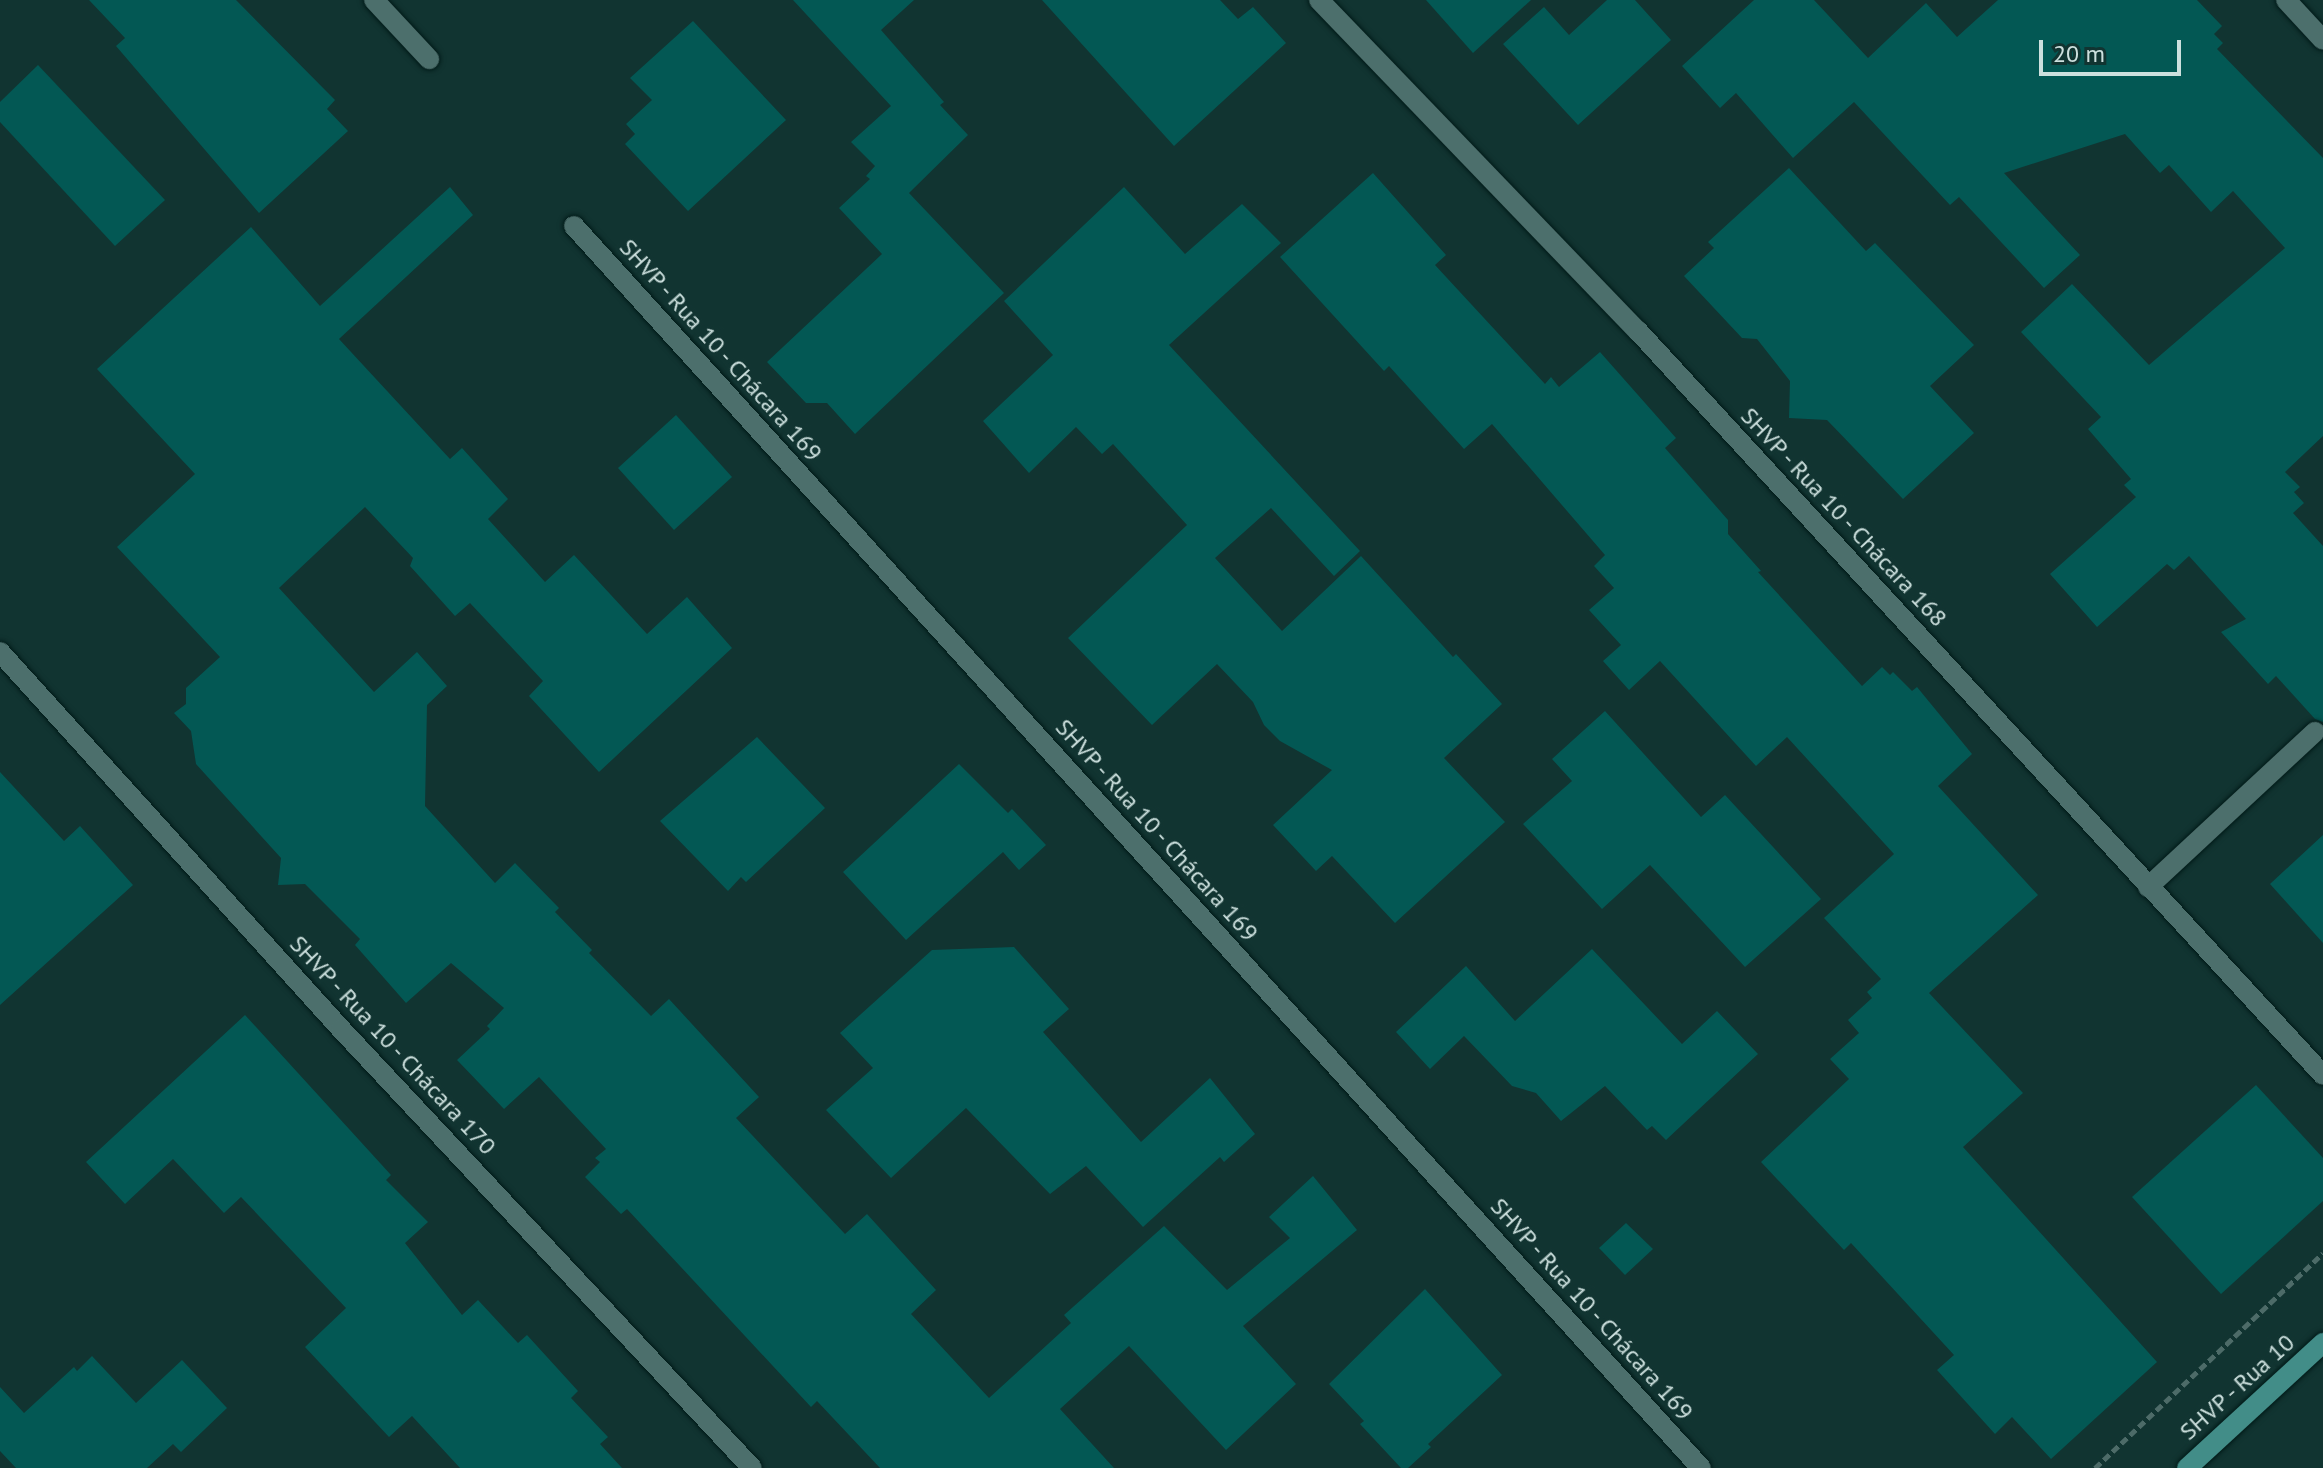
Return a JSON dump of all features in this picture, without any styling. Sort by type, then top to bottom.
[{"type":"street","points":[[374,0],[429,59]]},
{"type":"street","name":"SHVP - Rua 10 - Chácara 168","points":[[1319,0],[1638,331],[2323,1075]]},
{"type":"street","points":[[2286,0],[2323,40]]},
{"type":"street","name":"SHVP - Rua 10 - Chácara 169","points":[[574,226],[1701,1468]]},
{"type":"street","name":"SHVP - Rua 10 - Chácara 170","points":[[0,652],[341,1029],[752,1468]]},
{"type":"street","points":[[2148,887],[2315,732]]},
{"type":"street","name":"SHVP - Rua 10","points":[[2187,1468],[2323,1343]]},
{"type":"path","points":[[2095,1468],[2323,1253]]},
{"type":"building","points":[[89,0],[236,0],[335,100],[327,109],[348,131],[259,213],[116,46],[125,38]]},
{"type":"building","points":[[793,0],[914,0],[881,30],[944,102],[940,105],[968,135],[909,193],[1004,293],[855,434],[827,403],[806,403],[767,362],[882,254],[839,208],[870,179],[866,176],[875,166],[851,142],[891,106]]},
{"type":"building","points":[[1042,0],[1220,0],[1238,19],[1253,7],[1286,43],[1174,146]]},
{"type":"building","points":[[1426,0],[1531,0],[1473,53]]},
{"type":"building","points":[[1607,0],[1635,0],[1671,40],[1578,125],[1503,44],[1544,7],[1569,35]]},
{"type":"building","points":[[1754,0],[1814,0],[1868,58],[1926,3],[1957,37],[1998,0],[2197,0],[2222,26],[2214,34],[2223,43],[2217,49],[2323,158],[2323,436],[2285,472],[2300,487],[2294,492],[2304,503],[2293,513],[2323,546],[2323,722],[2315,719],[2276,676],[2268,684],[2221,632],[2246,619],[2189,556],[2174,570],[2167,564],[2097,627],[2050,574],[2136,497],[2124,485],[2131,479],[2088,429],[2101,417],[2021,332],[2072,284],[2149,365],[2285,248],[2233,191],[2211,212],[2169,165],[2160,173],[2125,134],[2004,173],[2080,255],[2044,288],[1959,197],[1950,205],[1854,102],[1793,158],[1736,93],[1720,108],[1682,66]]},
{"type":"building","points":[[693,21],[786,120],[688,211],[625,144],[635,134],[626,124],[652,100],[630,78]]},
{"type":"building","points":[[38,65],[165,200],[115,246],[0,122],[0,102]]},
{"type":"building","points":[[1789,168],[1866,251],[1875,243],[1974,345],[1930,386],[1974,433],[1903,499],[1827,420],[1789,418],[1790,381],[1757,339],[1742,338],[1684,276],[1714,248],[1708,242]]},
{"type":"building","points":[[1373,173],[1446,255],[1435,265],[1545,384],[1551,377],[1559,387],[1600,352],[1676,438],[1665,448],[1728,520],[1728,534],[1761,571],[1758,572],[1862,686],[1882,667],[1890,675],[1893,672],[1912,691],[1917,687],[1972,754],[1938,786],[2038,895],[1929,993],[2023,1093],[1963,1147],[2157,1362],[2051,1459],[2012,1417],[1995,1434],[1937,1370],[1954,1355],[1851,1243],[1844,1250],[1761,1162],[1849,1079],[1830,1059],[1859,1033],[1848,1020],[1872,998],[1867,992],[1881,979],[1824,918],[1894,854],[1787,737],[1756,766],[1660,661],[1629,690],[1603,661],[1621,645],[1589,610],[1614,588],[1594,566],[1605,555],[1492,424],[1464,449],[1389,366],[1384,371],[1280,257]]},
{"type":"building","points":[[450,187],[473,215],[339,339],[450,459],[462,448],[508,499],[488,519],[545,582],[574,555],[647,634],[687,597],[732,648],[599,772],[529,696],[543,681],[470,603],[455,616],[410,566],[413,558],[365,507],[279,588],[374,692],[417,652],[447,686],[427,705],[425,806],[495,883],[515,863],[559,908],[555,912],[592,950],[589,953],[651,1016],[669,999],[759,1097],[736,1118],[845,1234],[867,1214],[936,1290],[911,1314],[989,1398],[1071,1323],[1064,1315],[1164,1226],[1227,1290],[1290,1238],[1269,1217],[1313,1176],[1357,1230],[1243,1326],[1296,1384],[1226,1450],[1129,1346],[1060,1409],[1114,1468],[880,1468],[817,1401],[811,1407],[627,1209],[621,1214],[585,1177],[600,1162],[595,1158],[606,1149],[539,1077],[504,1109],[457,1060],[490,1029],[487,1026],[504,1008],[451,963],[406,1003],[355,945],[360,939],[305,884],[278,885],[281,858],[196,764],[191,731],[174,713],[186,704],[186,688],[220,657],[117,547],[195,474],[97,369],[251,227],[320,306]]},
{"type":"building","points":[[1124,187],[1185,254],[1242,204],[1281,243],[1169,345],[1360,551],[1334,576],[1271,508],[1215,558],[1282,631],[1361,556],[1453,657],[1456,654],[1502,704],[1444,758],[1505,822],[1395,923],[1332,856],[1316,871],[1273,825],[1332,770],[1280,741],[1264,725],[1253,702],[1217,664],[1152,725],[1068,638],[1187,525],[1113,444],[1102,454],[1076,427],[1029,473],[983,421],[1053,355],[1004,301]]},
{"type":"building","points":[[676,415],[732,477],[674,530],[618,468]]},
{"type":"building","points":[[1605,711],[1701,817],[1725,795],[1821,899],[1745,967],[1650,865],[1602,909],[1523,824],[1572,781],[1552,759]]},
{"type":"building","points":[[757,737],[825,808],[746,882],[741,877],[728,891],[660,821]]},
{"type":"building","points":[[959,764],[1008,813],[1012,809],[1046,845],[1019,870],[1003,852],[906,940],[843,872]]},
{"type":"building","points":[[0,772],[64,841],[80,826],[133,885],[0,1005]]},
{"type":"building","points":[[2323,835],[2323,943],[2270,884]]},
{"type":"building","points":[[1014,947],[1069,1009],[1043,1032],[1141,1142],[1210,1078],[1255,1134],[1224,1162],[1220,1157],[1143,1227],[1086,1166],[1050,1194],[966,1108],[891,1178],[826,1110],[873,1068],[840,1033],[932,950]]},
{"type":"building","points":[[1592,949],[1682,1044],[1717,1011],[1758,1054],[1666,1140],[1652,1126],[1647,1130],[1605,1086],[1561,1121],[1536,1093],[1512,1086],[1464,1036],[1430,1069],[1396,1032],[1466,966],[1515,1021]]},
{"type":"building","points":[[245,1015],[391,1175],[386,1180],[428,1222],[405,1243],[462,1315],[478,1300],[518,1343],[527,1335],[578,1391],[571,1398],[608,1437],[600,1444],[622,1468],[460,1468],[412,1416],[389,1437],[305,1347],[346,1308],[241,1197],[224,1213],[173,1159],[125,1204],[86,1162]]},
{"type":"building","points":[[2256,1085],[2323,1158],[2323,1201],[2221,1294],[2132,1197]]},
{"type":"building","points":[[1626,1223],[1653,1249],[1625,1275],[1599,1248]]},
{"type":"building","points":[[1425,1289],[1502,1375],[1428,1444],[1431,1447],[1408,1468],[1401,1468],[1360,1424],[1364,1421],[1329,1384]]},
{"type":"building","points":[[92,1356],[136,1403],[182,1360],[227,1408],[181,1452],[173,1444],[147,1468],[16,1468],[0,1451],[0,1387],[24,1413],[74,1367],[77,1371]]}]
